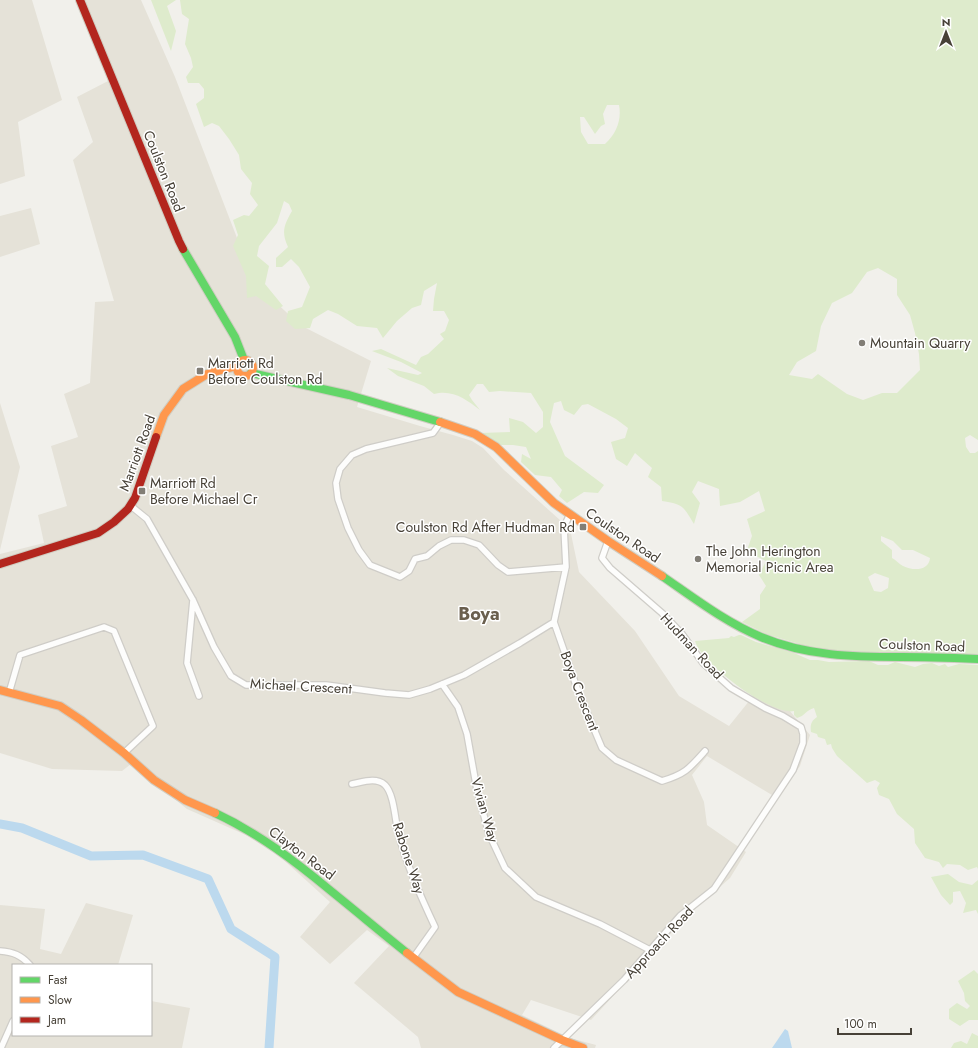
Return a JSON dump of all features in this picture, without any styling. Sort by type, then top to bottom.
[{"type":"street","name":"Coulston Road","points":[[80,0],[179,241],[239,345],[240,365],[250,361],[252,370],[349,395],[441,422],[475,434],[496,447],[554,503],[608,541],[741,629],[763,638],[789,647],[844,656],[978,659]]},
{"type":"street","name":"Marriott Road","points":[[0,564],[98,533],[110,527],[131,506],[164,416],[183,389],[193,382],[203,378],[207,374],[240,365],[244,376],[252,370]]},
{"type":"street","points":[[441,422],[433,433],[366,449],[352,455],[340,469],[336,483],[338,498],[348,528],[359,550],[370,565],[400,577],[409,570],[415,559],[427,556],[439,546],[451,540],[464,540],[479,545],[498,565],[508,572],[566,567]]},
{"type":"street","name":"Michael Crescent","points":[[131,506],[147,519],[193,600],[214,647],[230,676],[246,685],[326,685],[385,694],[409,695],[430,689],[464,675],[554,622]]},
{"type":"street","points":[[554,622],[566,567],[564,527],[570,514]]},
{"type":"street","name":"Hudman Road","points":[[608,541],[602,558],[610,568],[662,613],[682,634],[703,663],[731,688],[801,727],[804,734]]},
{"type":"street","points":[[193,600],[187,663],[199,696]]},
{"type":"street","name":"Boya Crescent","points":[[554,622],[578,691],[602,748],[611,756],[643,774],[662,782],[689,770],[705,751]]},
{"type":"street","points":[[9,692],[20,655],[104,627],[114,631],[153,726],[124,753]]},
{"type":"street","name":"Vivian Way","points":[[442,684],[458,707],[467,734],[477,790],[489,834],[505,868],[536,897],[600,924],[650,950]]},
{"type":"street","name":"Clayton Road","points":[[0,690],[60,706],[124,753],[154,780],[184,800],[260,837],[292,859],[413,958],[458,992],[562,1040],[583,1048]]},
{"type":"street","name":"Approach Road","points":[[554,1048],[624,980],[680,916],[714,889],[793,770],[803,743],[804,734]]},
{"type":"street","name":"Rabone Way","points":[[352,784],[365,781],[376,781],[383,784],[390,794],[398,832],[411,875],[435,927],[413,958]]},
{"type":"street","points":[[0,951],[17,954],[29,964]]},
{"type":"street","points":[[1,1048],[12,1023]]},
{"type":"shaded area","points":[[0,0],[32,0],[62,100],[18,122],[25,176],[0,184]]},
{"type":"shaded area","points":[[77,0],[141,0],[175,77],[254,282],[300,325],[371,361],[357,407],[472,441],[483,448],[504,470],[570,529],[579,572],[635,631],[679,696],[729,726],[754,695],[789,710],[810,735],[800,766],[777,798],[707,756],[692,775],[704,802],[707,825],[746,852],[730,878],[686,917],[591,1020],[531,1000],[522,1015],[570,1038],[596,1045],[595,1048],[421,1048],[418,1037],[354,983],[389,946],[367,930],[330,964],[300,937],[330,902],[266,844],[187,809],[131,764],[122,771],[52,769],[0,753],[0,554],[44,543],[38,515],[67,506],[51,446],[78,437],[64,394],[90,383],[95,302],[114,301],[73,160],[93,142],[77,97],[110,80]]},
{"type":"shaded area","points":[[31,208],[40,244],[0,257],[0,216]]},
{"type":"shaded area","points":[[0,403],[20,467],[0,550]]},
{"type":"shaded area","points":[[86,903],[133,915],[118,964],[12,964],[12,1036],[152,1036],[152,1001],[190,1008],[182,1048],[0,1048],[0,905],[45,909],[40,949],[61,954]]},
{"type":"green space","points":[[151,0],[176,0],[167,6],[176,31],[171,51]]},
{"type":"green space","points":[[180,0],[978,0],[978,440],[970,435],[965,438],[966,447],[970,453],[975,453],[978,451],[978,656],[909,655],[816,649],[766,634],[742,622],[760,609],[760,595],[766,586],[759,575],[766,561],[746,553],[752,536],[747,519],[765,511],[759,491],[740,502],[720,506],[719,489],[698,481],[692,492],[700,503],[694,524],[682,507],[674,503],[662,501],[661,487],[648,477],[652,468],[635,453],[627,466],[616,459],[611,442],[625,438],[628,428],[616,419],[588,404],[582,405],[574,415],[564,410],[561,401],[554,403],[550,422],[565,456],[604,485],[598,493],[584,492],[567,503],[559,496],[562,490],[551,477],[535,475],[521,462],[522,454],[531,459],[526,447],[501,445],[480,433],[510,432],[509,418],[523,422],[536,433],[543,427],[543,412],[531,393],[500,391],[489,392],[483,384],[477,384],[469,395],[480,410],[458,396],[447,393],[434,394],[424,386],[398,376],[387,368],[418,375],[422,373],[401,362],[372,351],[381,349],[416,365],[421,357],[428,354],[444,339],[440,334],[445,331],[449,320],[444,311],[433,311],[437,283],[424,291],[421,305],[412,308],[397,321],[383,338],[377,328],[357,326],[338,314],[328,310],[313,319],[310,328],[295,329],[286,321],[288,311],[302,307],[310,287],[299,267],[291,259],[282,267],[276,267],[276,258],[288,247],[284,229],[292,211],[289,204],[284,201],[277,223],[259,246],[257,256],[269,266],[265,284],[283,306],[276,310],[256,296],[247,298],[246,276],[233,246],[238,235],[233,220],[244,215],[249,216],[258,205],[250,194],[252,183],[241,169],[239,155],[229,139],[219,126],[212,123],[204,127],[196,104],[204,98],[204,89],[199,83],[188,83],[186,77],[193,67],[185,44],[189,19],[182,14]],"holes":[[[607,105],[619,105],[619,121],[609,140],[605,144],[588,144],[581,132],[580,117],[584,117],[595,134],[601,126],[605,124],[603,114]],[[878,268],[897,279],[897,295],[910,315],[915,333],[920,370],[897,393],[882,393],[863,400],[847,394],[818,374],[812,379],[789,375],[797,362],[816,351],[821,326],[832,303],[852,293],[867,272]],[[881,536],[893,541],[902,550],[913,550],[930,558],[929,562],[924,568],[907,568],[892,558],[892,550],[881,541]],[[875,573],[889,578],[888,588],[881,592],[874,591],[868,577]]]},
{"type":"green space","points":[[739,635],[756,642],[794,653],[810,660],[829,662],[869,661],[878,665],[888,665],[895,662],[915,667],[932,663],[939,666],[945,664],[948,667],[959,664],[978,665],[978,869],[977,867],[968,870],[960,865],[947,864],[943,868],[939,862],[925,858],[915,843],[914,829],[897,814],[889,799],[879,795],[877,788],[880,783],[875,780],[867,783],[837,756],[831,744],[827,745],[825,739],[818,737],[817,734],[811,732],[811,723],[817,717],[814,708],[797,718],[794,715],[794,711],[778,709],[765,703],[735,684],[721,673],[700,650],[695,641],[729,638],[731,636],[734,637]]},
{"type":"green space","points":[[948,874],[959,882],[972,885],[978,880],[978,914],[976,910],[963,913],[966,903],[960,891],[953,892],[953,902],[950,905],[941,895],[931,877]]},
{"type":"green space","points":[[974,970],[978,974],[978,1020],[969,1020],[960,1026],[949,1019],[949,1009],[957,1003],[967,1009],[970,1006],[965,1001],[964,993],[958,981]]},
{"type":"green space","points":[[972,1033],[978,1036],[978,1048],[951,1048],[954,1043],[961,1041],[967,1044]]},
{"type":"water","points":[[785,1029],[788,1031],[792,1048],[772,1048]]},
{"type":"waterway","points":[[0,824],[22,828],[91,856],[143,855],[208,879],[231,929],[275,957],[269,1048]]},
{"type":"traffic: fast","points":[[183,249],[235,337],[244,360]]},
{"type":"traffic: fast","points":[[251,373],[349,395],[440,422]]},
{"type":"traffic: fast","points":[[662,576],[710,609],[735,624],[761,637],[795,648],[813,652],[848,656],[978,659]]},
{"type":"traffic: fast","points":[[215,813],[246,829],[290,858],[407,953]]},
{"type":"traffic: slow","points":[[245,360],[251,362],[253,368],[251,374],[245,376],[239,374],[237,368],[239,362],[245,360]]},
{"type":"traffic: slow","points":[[156,437],[164,415],[183,389],[207,374],[237,366]]},
{"type":"traffic: slow","points":[[440,422],[475,434],[496,447],[554,503],[608,541],[662,576]]},
{"type":"traffic: slow","points":[[0,690],[60,706],[124,753],[154,780],[185,800],[215,813]]},
{"type":"traffic: slow","points":[[407,953],[458,992],[562,1040],[583,1048]]},
{"type":"traffic: jam","points":[[80,0],[183,249]]},
{"type":"traffic: jam","points":[[0,564],[98,533],[114,522],[128,509],[135,498],[156,437]]},
{"type":"place","name":"Mountain Quarry","points":[[862,343]]},
{"type":"place","name":"Marriott Rd Before Coulston Rd","points":[[200,371]]},
{"type":"place","name":"Marriott Rd Before Michael Cr","points":[[142,491]]},
{"type":"place","name":"Coulston Rd After Hudman Rd","points":[[583,527]]},
{"type":"place","name":"The John Herington Memorial Picnic Area","points":[[698,559]]},
{"type":"district","name":"Boya","points":[[479,614]]}]
